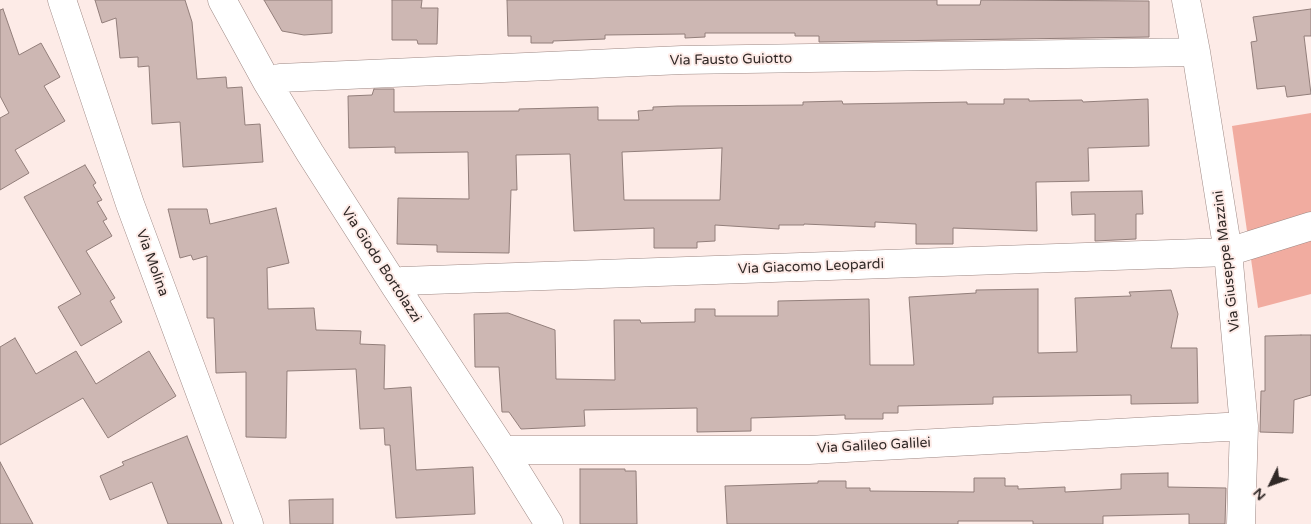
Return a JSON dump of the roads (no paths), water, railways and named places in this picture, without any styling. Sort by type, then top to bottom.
[{"type":"street","name":"Via Molina","points":[[62,0],[130,204],[249,524]]},
{"type":"street","name":"Via Giodo Bortolazzi","points":[[222,0],[267,82],[310,153],[395,286],[504,450],[549,524]]},
{"type":"street","name":"Via Giuseppe Mazzini","points":[[1186,0],[1228,252],[1244,426],[1242,524]]},
{"type":"street","name":"Via Fausto Guiotto","points":[[267,82],[280,78],[682,60],[1196,52]]},
{"type":"street","name":"Via Giacomo Leopardi","points":[[395,286],[402,281],[1228,252],[1311,226]]},
{"type":"street","name":"Via Galileo Galilei","points":[[504,450],[809,450],[1244,426]]}]
